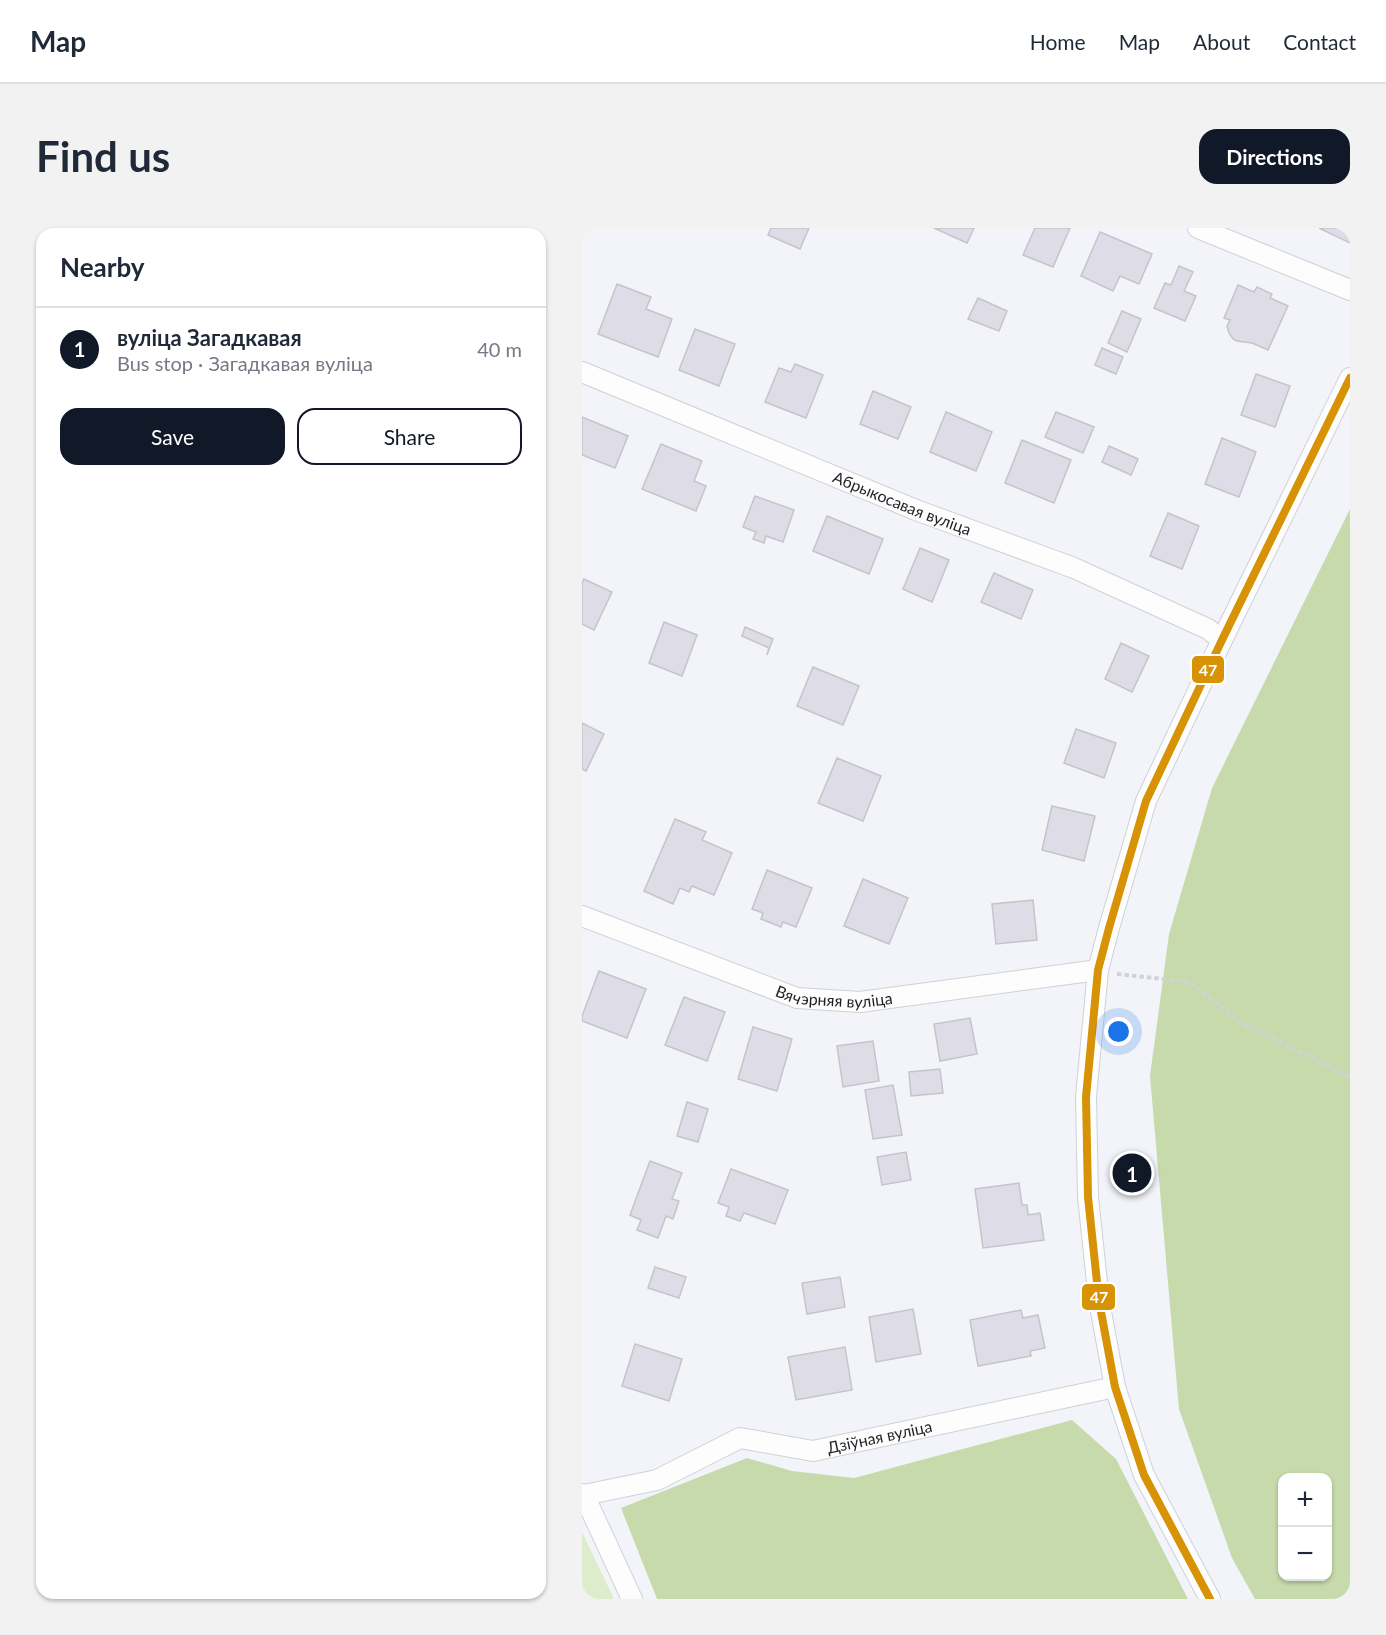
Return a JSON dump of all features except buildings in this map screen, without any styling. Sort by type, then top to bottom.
[{"type":"street","points":[[1198,228],[1350,290]]},
{"type":"street","name":"Абрыкосавая вуліца","points":[[582,372],[916,510],[1074,568],[1208,629],[1222,640]]},
{"type":"street","points":[[1210,1599],[1144,1475],[1115,1387],[1099,1301],[1088,1197],[1086,1097],[1098,970],[1146,801],[1350,378]]},
{"type":"street","name":"Вячэрняя вуліца","points":[[582,916],[797,998],[860,1002],[1098,970]]},
{"type":"street","name":"Дзіўная вуліца","points":[[583,1494],[657,1480],[740,1438],[813,1451],[1115,1387]]},
{"type":"street","points":[[583,1494],[632,1599]]},
{"type":"path","points":[[1098,970],[1121,975],[1190,982],[1240,1022],[1350,1077]]},
{"type":"green space","points":[[1350,509],[1350,1599],[1255,1599],[1232,1558],[1179,1409],[1150,1076],[1169,934],[1212,788]]},
{"type":"green space","points":[[1072,1420],[1116,1459],[1188,1599],[657,1599],[621,1508],[747,1458],[792,1471],[854,1478]]},
{"type":"green space","points":[[582,1532],[614,1599],[582,1599]]},
{"type":"transit line","name":"47","points":[[1210,1599],[1144,1475],[1115,1387],[1099,1301],[1088,1197],[1086,1097],[1098,970],[1146,801],[1350,378]]},
{"type":"place","name":"вуліца Загадкавая","points":[[1132,1173]]}]
